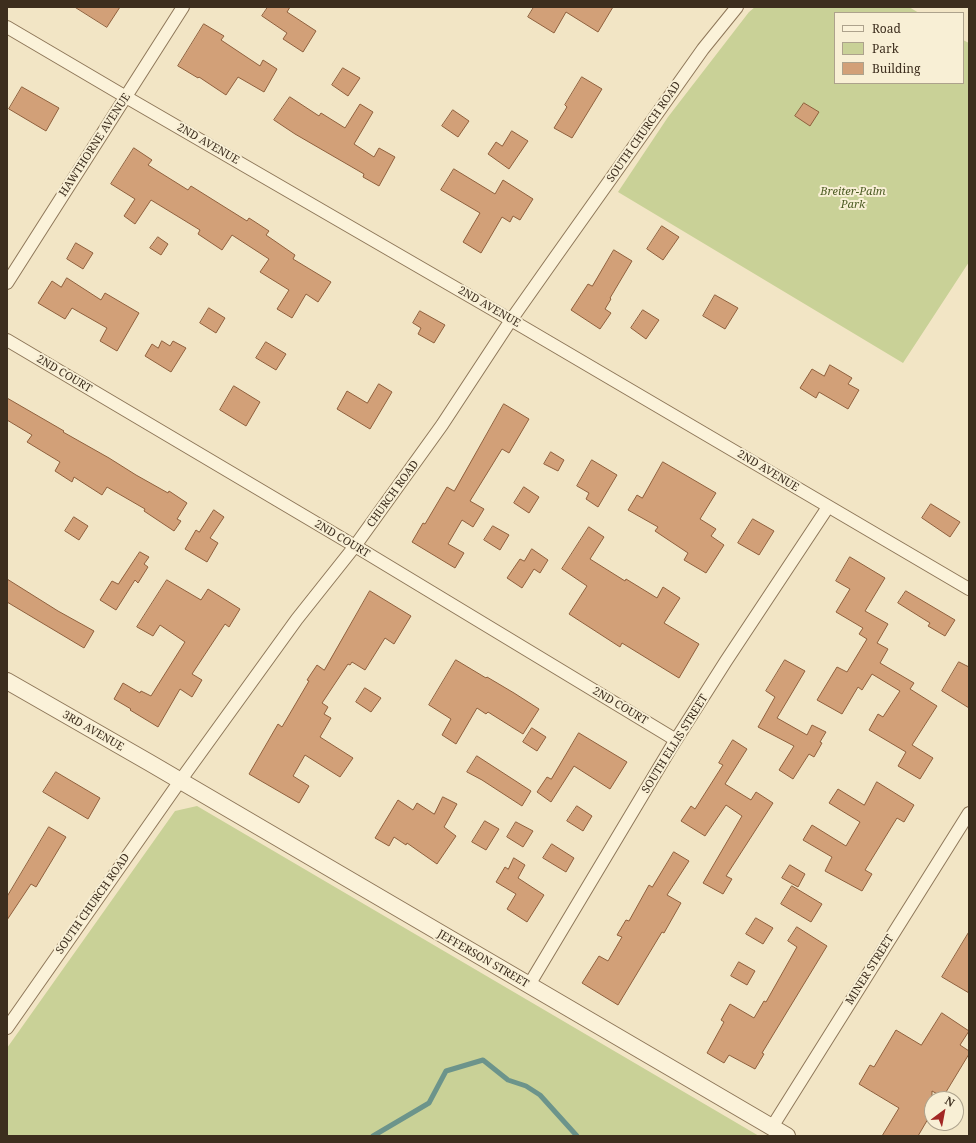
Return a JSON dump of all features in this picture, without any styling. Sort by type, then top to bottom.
[{"type":"street","name":"HAWTHORNE AVENUE","points":[[7,283],[183,7]]},
{"type":"street","name":"SOUTH CHURCH ROAD","points":[[554,258],[702,51],[737,7]]},
{"type":"street","name":"2ND AVENUE","points":[[7,27],[511,320],[969,589]]},
{"type":"street","name":"CHURCH ROAD","points":[[180,781],[297,619],[355,546],[442,426],[511,320],[554,258]]},
{"type":"street","name":"2ND COURT","points":[[7,340],[355,546],[676,740]]},
{"type":"street","name":"SOUTH ELLIS STREET","points":[[529,985],[676,740],[726,661],[828,507]]},
{"type":"street","name":"3RD AVENUE","points":[[7,681],[180,781]]},
{"type":"street","name":"SOUTH CHURCH ROAD","points":[[7,1028],[180,781]]},
{"type":"street","name":"JEFFERSON STREET","points":[[180,781],[787,1136]]},
{"type":"street","name":"MINER STREET","points":[[772,1127],[969,813]]},
{"type":"green space","name":"Breiter-Palm Park","points":[[755,7],[909,7],[917,12],[834,12],[834,84],[964,84],[964,40],[969,43],[969,262],[903,363],[618,192],[668,117],[749,12]]},
{"type":"green space","points":[[197,806],[759,1136],[7,1136],[7,1048],[175,811]]},
{"type":"building","points":[[75,7],[120,7],[107,27]]},
{"type":"building","points":[[268,7],[290,7],[287,12],[316,31],[303,52],[283,39],[287,33],[262,16]]},
{"type":"building","points":[[534,7],[613,7],[598,32],[566,12],[554,33],[528,17]]},
{"type":"building","points":[[204,24],[224,36],[221,40],[260,66],[263,60],[277,69],[264,92],[238,77],[226,95],[199,77],[198,78],[178,66]]},
{"type":"building","points":[[343,68],[360,78],[348,96],[332,85]]},
{"type":"building","points":[[582,77],[602,89],[572,138],[554,128],[567,107],[565,105]]},
{"type":"building","points":[[22,87],[59,108],[46,131],[9,109]]},
{"type":"building","points":[[290,97],[319,116],[321,113],[345,128],[360,104],[373,112],[354,144],[374,157],[379,148],[395,157],[379,186],[363,177],[364,174],[295,134],[274,120]]},
{"type":"building","points":[[804,103],[819,112],[810,126],[795,116]]},
{"type":"building","points":[[453,110],[469,121],[458,137],[442,126]]},
{"type":"building","points":[[512,131],[528,141],[509,169],[488,154],[496,142],[502,146]]},
{"type":"building","points":[[134,148],[152,160],[148,165],[188,190],[191,186],[247,221],[249,218],[269,231],[266,235],[295,255],[293,259],[331,282],[318,302],[306,294],[292,318],[277,309],[289,290],[260,272],[269,259],[232,235],[222,250],[198,234],[200,230],[151,200],[135,224],[124,216],[135,199],[111,184]]},
{"type":"building","points":[[454,169],[495,194],[503,180],[533,199],[520,220],[513,216],[510,222],[502,217],[481,253],[463,242],[480,213],[441,190]]},
{"type":"building","points":[[662,226],[679,237],[663,260],[647,249]]},
{"type":"building","points":[[158,237],[168,244],[161,255],[150,248]]},
{"type":"building","points":[[76,243],[93,253],[83,269],[67,259]]},
{"type":"building","points":[[614,250],[632,261],[610,298],[611,299],[605,309],[611,313],[600,329],[571,310],[588,284],[592,286]]},
{"type":"building","points":[[67,278],[101,300],[105,293],[139,313],[117,351],[100,341],[107,328],[72,308],[65,319],[38,303],[52,281],[61,287]]},
{"type":"building","points":[[715,295],[738,308],[725,329],[703,316]]},
{"type":"building","points":[[209,308],[225,318],[216,333],[200,323]]},
{"type":"building","points":[[643,310],[659,320],[646,339],[631,328]]},
{"type":"building","points":[[420,311],[445,325],[434,343],[418,334],[421,328],[413,323]]},
{"type":"building","points":[[162,341],[170,346],[173,341],[186,348],[171,372],[145,356],[152,344],[158,348]]},
{"type":"building","points":[[266,342],[286,354],[276,370],[256,358]]},
{"type":"building","points":[[830,365],[852,378],[848,384],[859,390],[848,409],[819,392],[816,398],[800,388],[812,369],[824,376]]},
{"type":"building","points":[[379,384],[392,392],[370,429],[337,409],[347,391],[367,403]]},
{"type":"building","points":[[234,386],[260,402],[246,426],[220,410]]},
{"type":"building","points":[[7,398],[136,475],[168,493],[169,491],[187,503],[177,519],[181,521],[174,531],[144,511],[145,509],[107,487],[102,495],[74,477],[72,482],[55,471],[60,462],[27,442],[32,435],[7,420]]},
{"type":"building","points":[[504,404],[529,419],[509,453],[502,449],[470,501],[484,509],[473,527],[462,520],[448,544],[464,553],[455,568],[412,542],[423,523],[425,524],[447,487],[454,491]]},
{"type":"building","points":[[551,452],[564,460],[558,471],[544,464]]},
{"type":"building","points":[[592,460],[617,475],[598,507],[586,499],[589,493],[577,486]]},
{"type":"building","points":[[663,462],[716,493],[700,519],[716,529],[711,536],[724,545],[706,573],[684,560],[688,553],[655,531],[658,527],[628,510],[637,495],[642,498]]},
{"type":"building","points":[[524,487],[539,497],[529,513],[514,503]]},
{"type":"building","points":[[931,504],[960,522],[950,537],[922,518]]},
{"type":"building","points":[[214,510],[224,517],[210,538],[218,543],[207,562],[185,549],[196,530],[199,532]]},
{"type":"building","points":[[74,517],[88,526],[79,540],[65,531]]},
{"type":"building","points":[[753,519],[774,531],[759,555],[738,543]]},
{"type":"building","points":[[493,526],[509,535],[500,550],[484,540]]},
{"type":"building","points":[[589,527],[604,537],[590,559],[625,581],[626,579],[657,598],[663,587],[680,598],[664,623],[699,644],[679,678],[622,643],[620,647],[569,614],[587,586],[562,569]]},
{"type":"building","points":[[532,549],[548,560],[540,573],[534,569],[522,588],[507,578],[520,559],[524,561]]},
{"type":"building","points":[[140,552],[149,557],[144,564],[148,567],[138,583],[135,580],[116,610],[100,600],[112,581],[118,584]]},
{"type":"building","points":[[850,557],[885,578],[865,611],[888,624],[877,643],[888,649],[880,663],[914,683],[910,689],[937,706],[912,745],[933,758],[920,779],[898,766],[906,752],[869,730],[878,714],[883,717],[900,691],[872,674],[862,690],[858,687],[842,714],[817,700],[837,667],[847,672],[867,639],[859,634],[863,628],[836,612],[850,589],[836,581]]},
{"type":"building","points":[[7,579],[58,611],[94,631],[84,648],[7,602]]},
{"type":"building","points":[[167,580],[201,600],[208,589],[240,609],[229,627],[225,624],[192,674],[202,680],[192,697],[180,689],[158,727],[114,699],[123,683],[140,693],[141,691],[151,696],[185,642],[160,625],[153,636],[137,627]]},
{"type":"building","points":[[370,591],[411,616],[394,644],[385,638],[365,670],[352,662],[350,665],[348,664],[322,703],[328,707],[324,714],[331,718],[320,737],[353,758],[340,777],[305,755],[293,776],[309,786],[299,803],[249,774],[278,724],[282,727],[309,681],[307,680],[317,665],[324,670]]},
{"type":"building","points":[[906,591],[955,620],[945,636],[928,626],[930,623],[898,603]]},
{"type":"building","points":[[456,660],[539,709],[523,734],[488,712],[486,714],[477,708],[456,744],[442,735],[451,719],[429,705]]},
{"type":"building","points":[[785,660],[805,671],[777,718],[807,735],[812,725],[826,732],[814,757],[809,754],[793,779],[779,770],[794,746],[758,727],[775,697],[766,691]]},
{"type":"building","points":[[959,662],[969,667],[969,708],[942,691]]},
{"type":"building","points":[[365,688],[381,698],[371,712],[356,702]]},
{"type":"building","points":[[532,728],[546,737],[537,751],[523,742]]},
{"type":"building","points":[[579,733],[627,762],[610,789],[574,766],[551,802],[537,792],[547,777],[551,779]]},
{"type":"building","points":[[733,740],[747,749],[725,784],[751,800],[756,792],[773,803],[726,876],[732,879],[723,894],[703,883],[742,816],[726,805],[705,836],[681,821],[691,806],[695,809],[723,765],[719,763]]},
{"type":"building","points":[[477,756],[531,791],[522,806],[467,772]]},
{"type":"building","points":[[56,772],[100,798],[88,819],[43,792]]},
{"type":"building","points":[[877,782],[914,805],[904,822],[897,818],[865,870],[872,874],[862,891],[825,871],[832,857],[803,840],[812,825],[846,846],[860,822],[829,803],[838,789],[864,805]]},
{"type":"building","points":[[443,797],[457,804],[444,827],[456,836],[437,864],[407,843],[406,845],[394,837],[389,846],[375,838],[398,800],[413,810],[417,803],[434,814]]},
{"type":"building","points":[[577,806],[592,816],[583,831],[567,821]]},
{"type":"building","points":[[485,821],[499,829],[486,850],[472,842]]},
{"type":"building","points":[[516,822],[533,831],[523,847],[507,837]]},
{"type":"building","points":[[49,827],[66,837],[36,887],[31,884],[7,920],[7,897]]},
{"type":"building","points":[[552,844],[574,858],[566,872],[543,858]]},
{"type":"building","points":[[674,852],[689,861],[667,895],[681,903],[664,933],[662,932],[618,1005],[582,983],[599,956],[608,961],[622,937],[617,935],[626,920],[629,921],[649,885],[652,887]]},
{"type":"building","points":[[514,858],[525,865],[518,878],[544,895],[527,922],[507,909],[516,894],[496,882],[505,867],[508,869]]},
{"type":"building","points":[[790,865],[805,874],[798,887],[782,878]]},
{"type":"building","points":[[792,886],[822,904],[811,922],[781,904]]},
{"type":"building","points":[[756,918],[773,928],[763,944],[746,934]]},
{"type":"building","points":[[797,927],[827,946],[762,1053],[764,1054],[755,1069],[729,1055],[724,1063],[707,1053],[724,1022],[721,1020],[730,1004],[754,1018],[764,1001],[766,1002],[797,947],[788,941]]},
{"type":"building","points":[[969,932],[969,993],[942,977]]},
{"type":"building","points":[[739,962],[755,971],[747,985],[731,976]]},
{"type":"building","points":[[942,1013],[969,1031],[960,1045],[969,1051],[969,1054],[947,1091],[924,1091],[924,1126],[918,1136],[882,1136],[899,1108],[859,1084],[870,1065],[874,1067],[896,1030],[921,1045]]},
{"type":"waterway","points":[[373,1136],[429,1103],[446,1071],[483,1060],[508,1080],[526,1086],[540,1095],[577,1136]]}]
